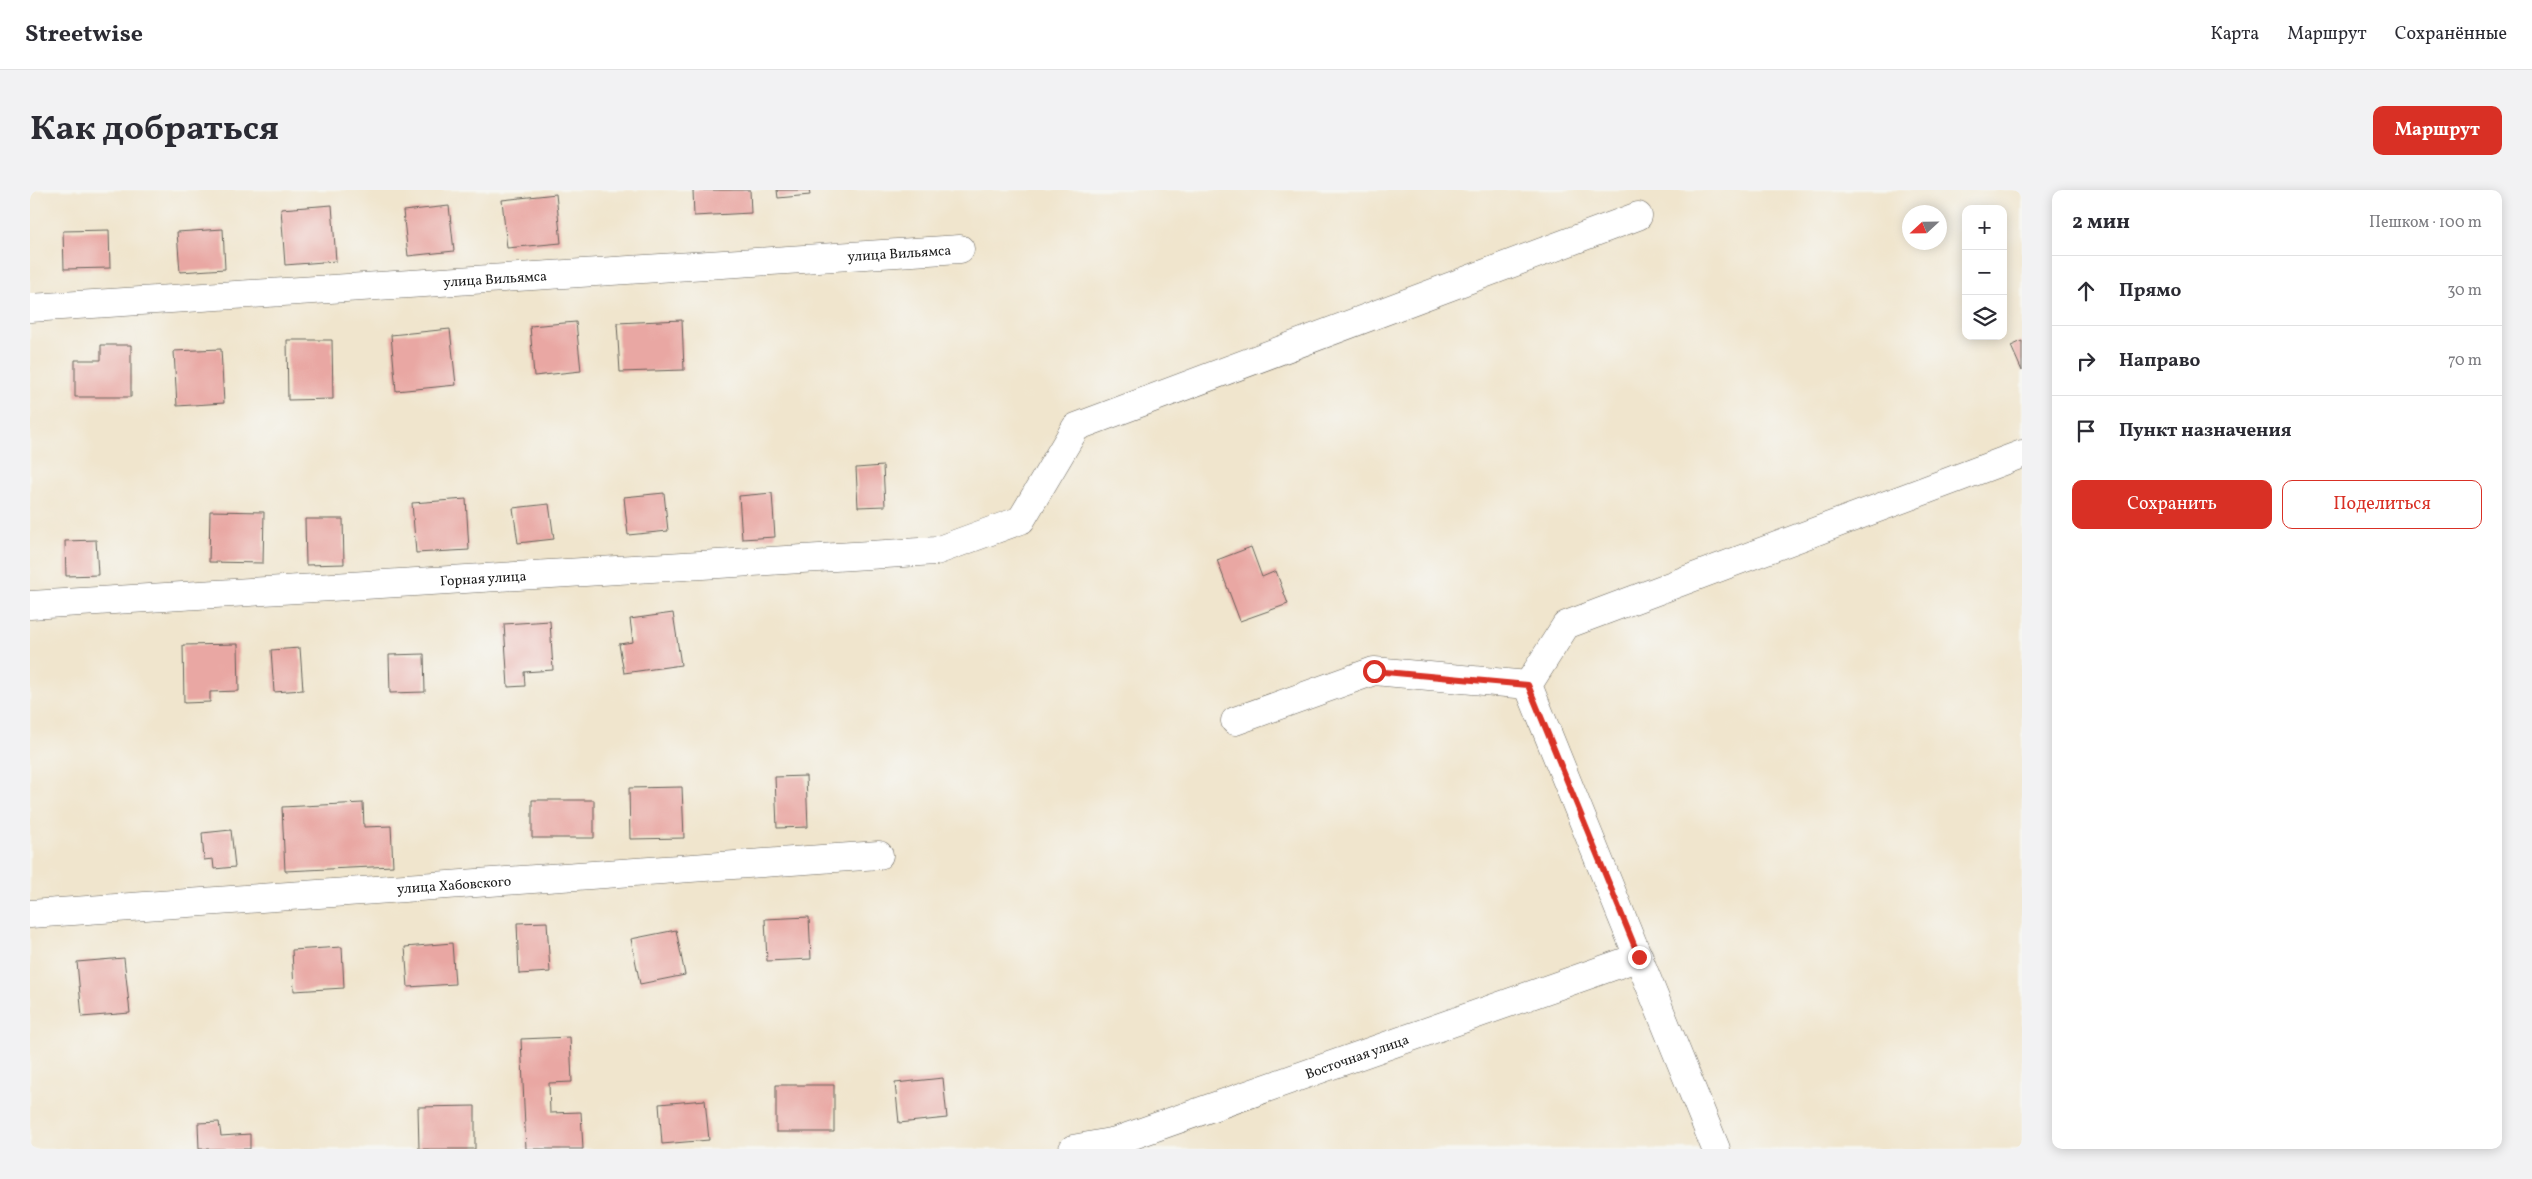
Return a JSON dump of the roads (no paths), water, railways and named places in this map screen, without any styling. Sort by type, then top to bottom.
[{"type":"street","name":"Горная улица","points":[[30,605],[936,551],[1021,520],[1076,427],[1638,216]]},
{"type":"street","name":"улица Вильямса","points":[[30,308],[960,249]]},
{"type":"street","points":[[1528,685],[1566,625],[2022,454]]},
{"type":"street","points":[[1235,721],[1374,671],[1528,685]]},
{"type":"street","points":[[1528,685],[1716,1149]]},
{"type":"street","name":"улица Хабовского","points":[[30,914],[879,855]]},
{"type":"street","name":"Восточная улица","points":[[1073,1149],[1116,1141],[1639,957]]}]
